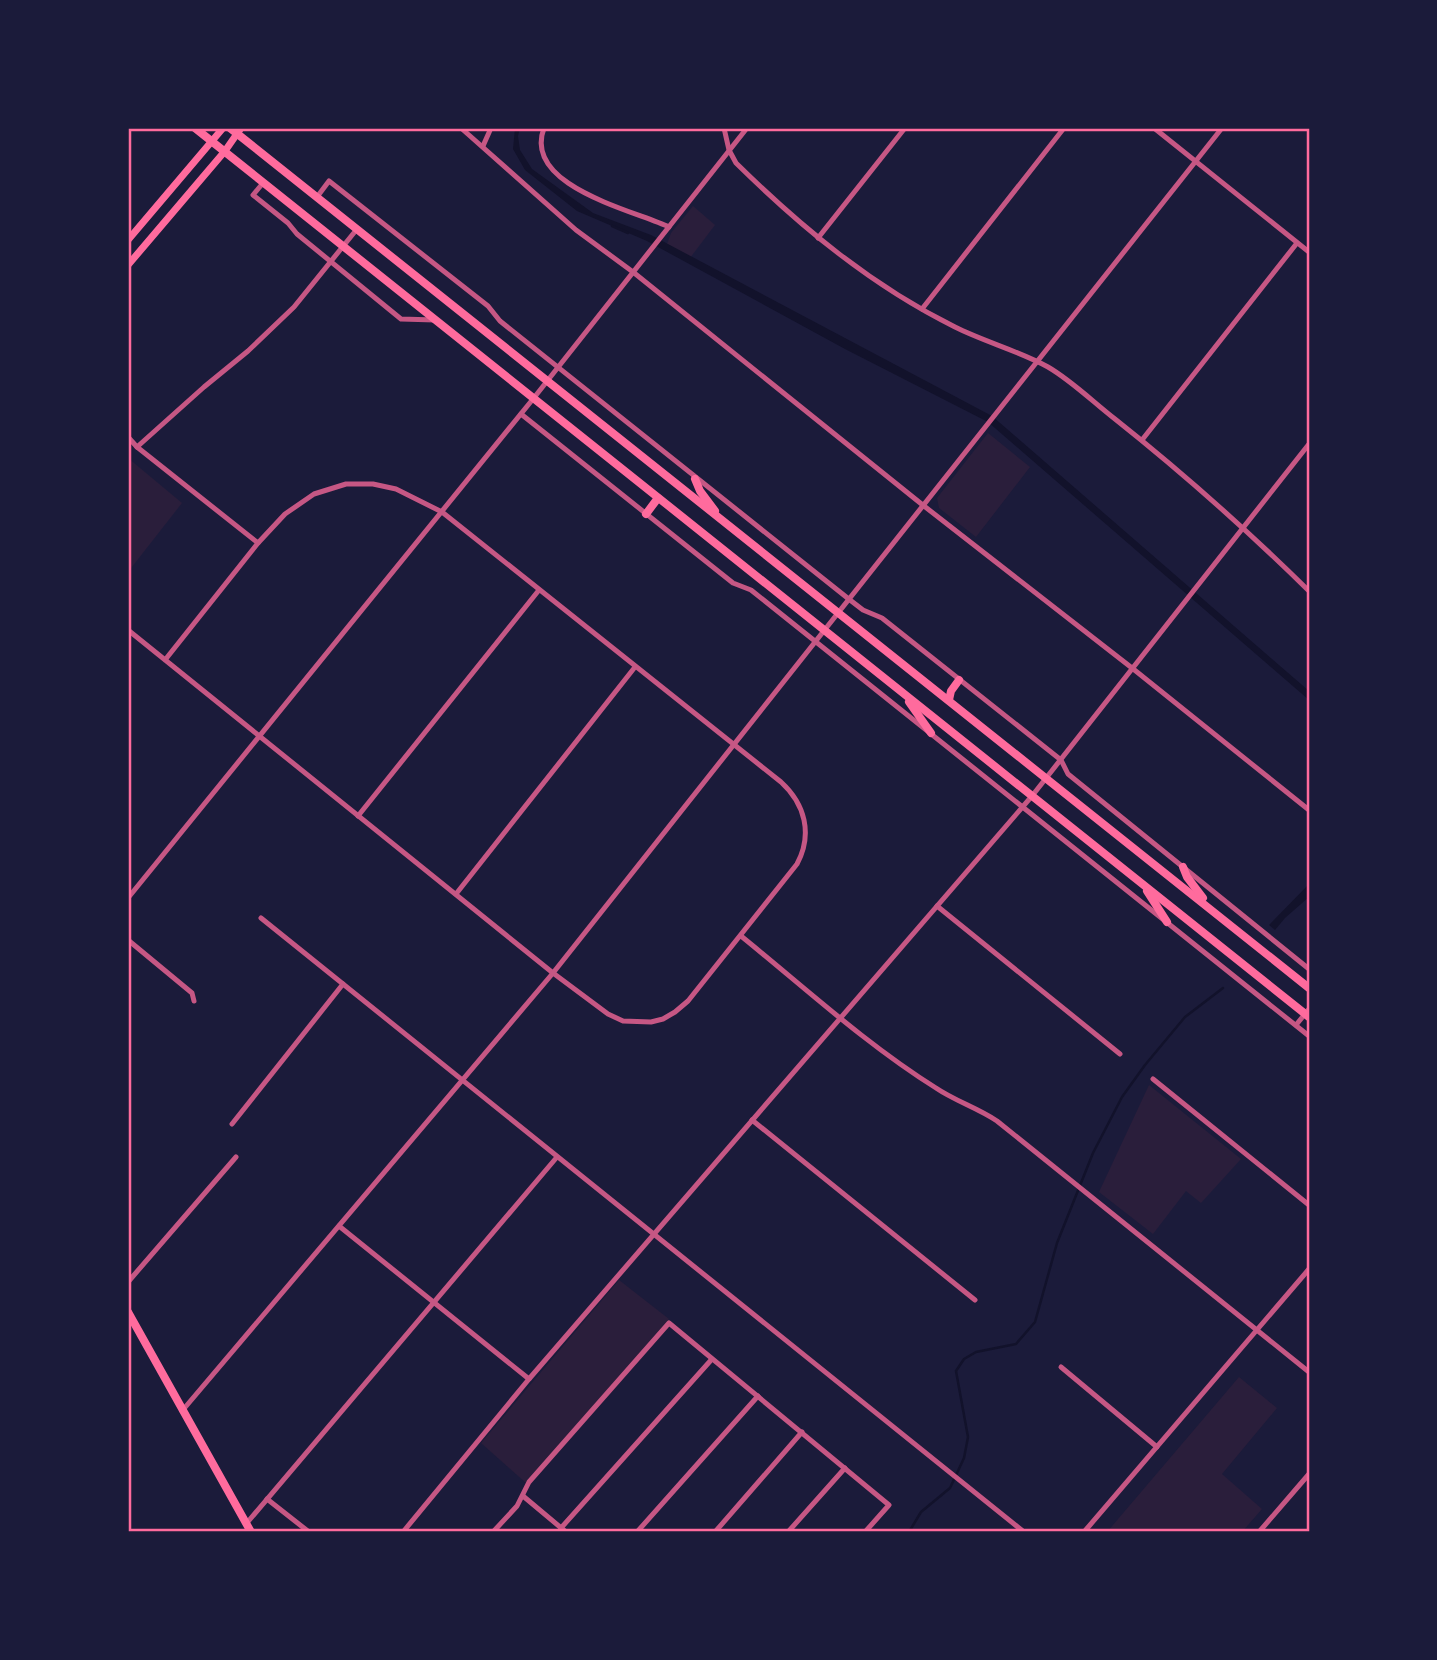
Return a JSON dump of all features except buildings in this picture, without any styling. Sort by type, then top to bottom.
[{"type":"main road","points":[[195,128],[1141,883],[1308,1013]]},
{"type":"main road","points":[[128,240],[222,128]]},
{"type":"main road","points":[[230,128],[240,131],[317,197],[1309,988]]},
{"type":"main road","points":[[128,265],[240,131]]},
{"type":"main road","points":[[695,479],[700,491],[720,519]]},
{"type":"main road","points":[[646,514],[658,498]]},
{"type":"main road","points":[[949,700],[951,691],[959,680]]},
{"type":"main road","points":[[901,691],[931,733]]},
{"type":"main road","points":[[1182,867],[1211,909]]},
{"type":"main road","points":[[1141,883],[1167,922]]},
{"type":"main road","points":[[128,1312],[251,1532]]},
{"type":"street","points":[[461,128],[576,230],[633,272],[1309,810]]},
{"type":"street","points":[[483,146],[491,128]]},
{"type":"street","points":[[544,128],[541,146],[546,161],[569,184],[598,200],[669,227]]},
{"type":"street","points":[[724,128],[729,150],[736,163],[818,238],[869,276],[922,309],[956,328],[1050,368],[1142,440],[1244,527],[1309,591]]},
{"type":"street","points":[[128,898],[548,381],[747,128]]},
{"type":"street","points":[[818,238],[905,128]]},
{"type":"street","points":[[922,309],[1064,128]]},
{"type":"street","points":[[1154,128],[1309,252]]},
{"type":"street","points":[[182,1411],[553,973],[1222,128]]},
{"type":"street","points":[[317,197],[329,181],[488,306],[500,321],[695,479],[863,610],[882,618],[1061,760],[1068,774],[1309,969]]},
{"type":"street","points":[[263,183],[253,195],[401,319],[435,320]]},
{"type":"street","points":[[137,447],[248,351],[294,307],[357,229]]},
{"type":"street","points":[[1142,440],[1297,243]]},
{"type":"street","points":[[521,414],[733,583],[751,590],[817,642],[1309,1036]]},
{"type":"street","points":[[128,437],[258,544]]},
{"type":"street","points":[[403,1532],[653,1234],[1023,807],[1309,444]]},
{"type":"street","points":[[128,630],[165,660],[260,736],[358,816],[456,894],[553,973],[608,1014],[623,1021],[651,1022],[663,1019],[688,1001],[797,864],[803,852],[806,832],[803,812],[793,794],[734,743],[442,512],[396,489],[373,484],[346,484],[314,494],[285,514],[165,660]]},
{"type":"street","points":[[358,816],[539,590]]},
{"type":"street","points":[[456,894],[635,667]]},
{"type":"street","points":[[937,906],[1120,1054]]},
{"type":"street","points":[[261,918],[1024,1532]]},
{"type":"street","points":[[741,936],[841,1017],[939,1090],[997,1121],[1309,1372]]},
{"type":"street","points":[[128,940],[192,993],[194,1001]]},
{"type":"street","points":[[232,1124],[343,984]]},
{"type":"street","points":[[1296,1025],[1308,1013]]},
{"type":"street","points":[[1153,1079],[1309,1205]]},
{"type":"street","points":[[752,1121],[975,1300]]},
{"type":"street","points":[[128,1282],[236,1157]]},
{"type":"street","points":[[246,1524],[557,1157]]},
{"type":"street","points":[[339,1226],[529,1379]]},
{"type":"street","points":[[1084,1532],[1309,1269]]},
{"type":"street","points":[[493,1532],[523,1496],[529,1482],[669,1323],[889,1505],[865,1532]]},
{"type":"street","points":[[523,1496],[563,1530],[712,1359]]},
{"type":"street","points":[[1061,1367],[1157,1447]]},
{"type":"street","points":[[637,1532],[758,1396]]},
{"type":"street","points":[[715,1532],[802,1433]]},
{"type":"street","points":[[788,1532],[845,1468]]},
{"type":"street","points":[[1258,1532],[1309,1474]]},
{"type":"street","points":[[267,1499],[309,1532]]},
{"type":"shaded area","points":[[515,128],[520,128],[520,150],[532,169],[593,213],[651,235],[992,416],[1309,691],[1309,700],[988,422],[845,349],[647,241],[577,211],[525,170],[513,149]]},
{"type":"shaded area","points":[[693,206],[715,225],[690,258],[667,244],[671,233]]},
{"type":"shaded area","points":[[988,433],[1030,467],[976,537],[939,508],[937,498]]},
{"type":"shaded area","points":[[128,458],[182,503],[128,572]]},
{"type":"shaded area","points":[[1309,884],[1309,897],[1275,930],[1269,925]]},
{"type":"shaded area","points":[[1149,1085],[1241,1159],[1201,1203],[1186,1191],[1153,1234],[1099,1192]]},
{"type":"shaded area","points":[[619,1280],[669,1319],[526,1483],[481,1443]]},
{"type":"shaded area","points":[[1239,1377],[1277,1408],[1222,1474],[1262,1509],[1242,1532],[1107,1532]]},
{"type":"waterway","points":[[612,226],[628,233]]},
{"type":"waterway","points":[[909,1532],[921,1512],[950,1488],[964,1458],[968,1437],[956,1371],[964,1359],[976,1352],[1016,1344],[1035,1322],[1057,1243],[1093,1153],[1122,1097],[1185,1017],[1223,988]]}]
